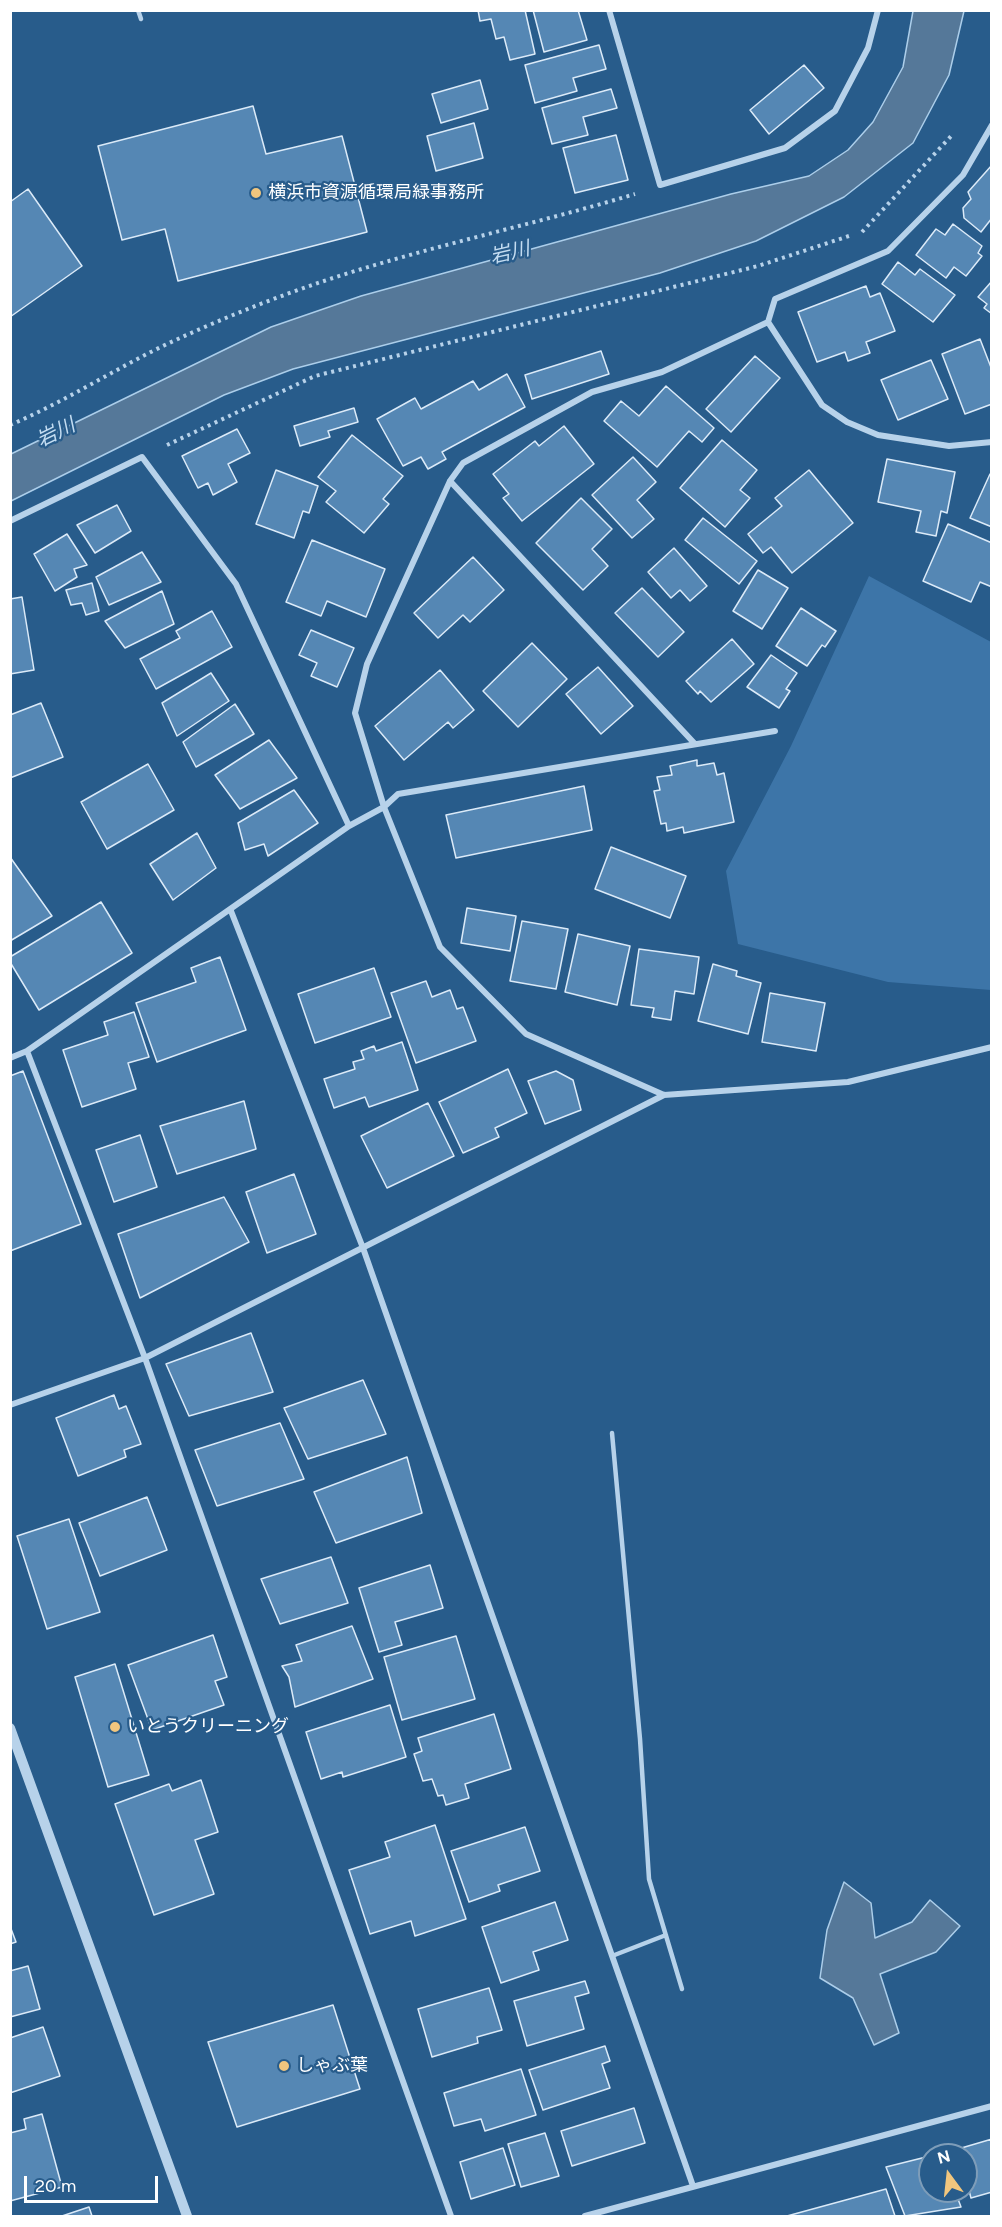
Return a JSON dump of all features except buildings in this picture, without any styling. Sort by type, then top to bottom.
[{"type":"street","points":[[609,10],[660,185],[785,148],[835,111],[868,48],[878,10]]},
{"type":"street","points":[[664,1095],[526,1034],[440,947],[384,807],[355,713],[367,664],[450,481],[463,463],[592,392],[662,372],[768,322],[775,299],[888,251],[963,176],[992,125]]},
{"type":"street","points":[[768,322],[822,405],[847,422],[878,435],[949,446],[992,442]]},
{"type":"street","points":[[10,521],[142,457],[236,584],[350,826]]},
{"type":"street","points":[[450,481],[695,744]]},
{"type":"street","points":[[10,1058],[27,1051],[350,826],[384,807],[398,794],[775,731]]},
{"type":"street","points":[[231,911],[363,1248],[693,2186]]},
{"type":"street","points":[[10,1405],[145,1358],[664,1095],[848,1082],[992,1047]]},
{"type":"street","points":[[27,1051],[145,1358],[451,2217]]},
{"type":"street","points":[[10,1728],[187,2217]]},
{"type":"street","points":[[585,2217],[992,2106]]},
{"type":"lane","points":[[138,10],[141,19]]},
{"type":"lane","points":[[612,1433],[640,1739],[648,1879],[682,1989]]},
{"type":"lane","points":[[612,1956],[666,1935]]},
{"type":"path","points":[[142,457],[315,376],[758,266],[863,231],[955,132]]},
{"type":"path","points":[[10,425],[54,407],[179,338],[323,281],[477,236],[571,213],[660,185]]},
{"type":"shaded area","points":[[869,576],[991,642],[991,990],[888,982],[738,944],[726,871],[791,746]]},
{"type":"water","name":"岩川","points":[[913,11],[964,11],[949,75],[913,143],[844,197],[756,241],[660,273],[293,369],[224,395],[11,501],[11,454],[271,327],[361,296],[731,194],[809,176],[848,150],[873,122],[903,67]]},
{"type":"water","points":[[844,1882],[871,1903],[875,1938],[912,1922],[930,1900],[960,1926],[936,1952],[880,1974],[899,2033],[874,2045],[853,1998],[820,1978],[827,1930]]},
{"type":"place","name":"横浜市資源循環局緑事務所","points":[[256,193]]},
{"type":"place","name":"いとうクリーニング","points":[[115,1727]]},
{"type":"place","name":"しゃぶ葉","points":[[284,2066]]}]
